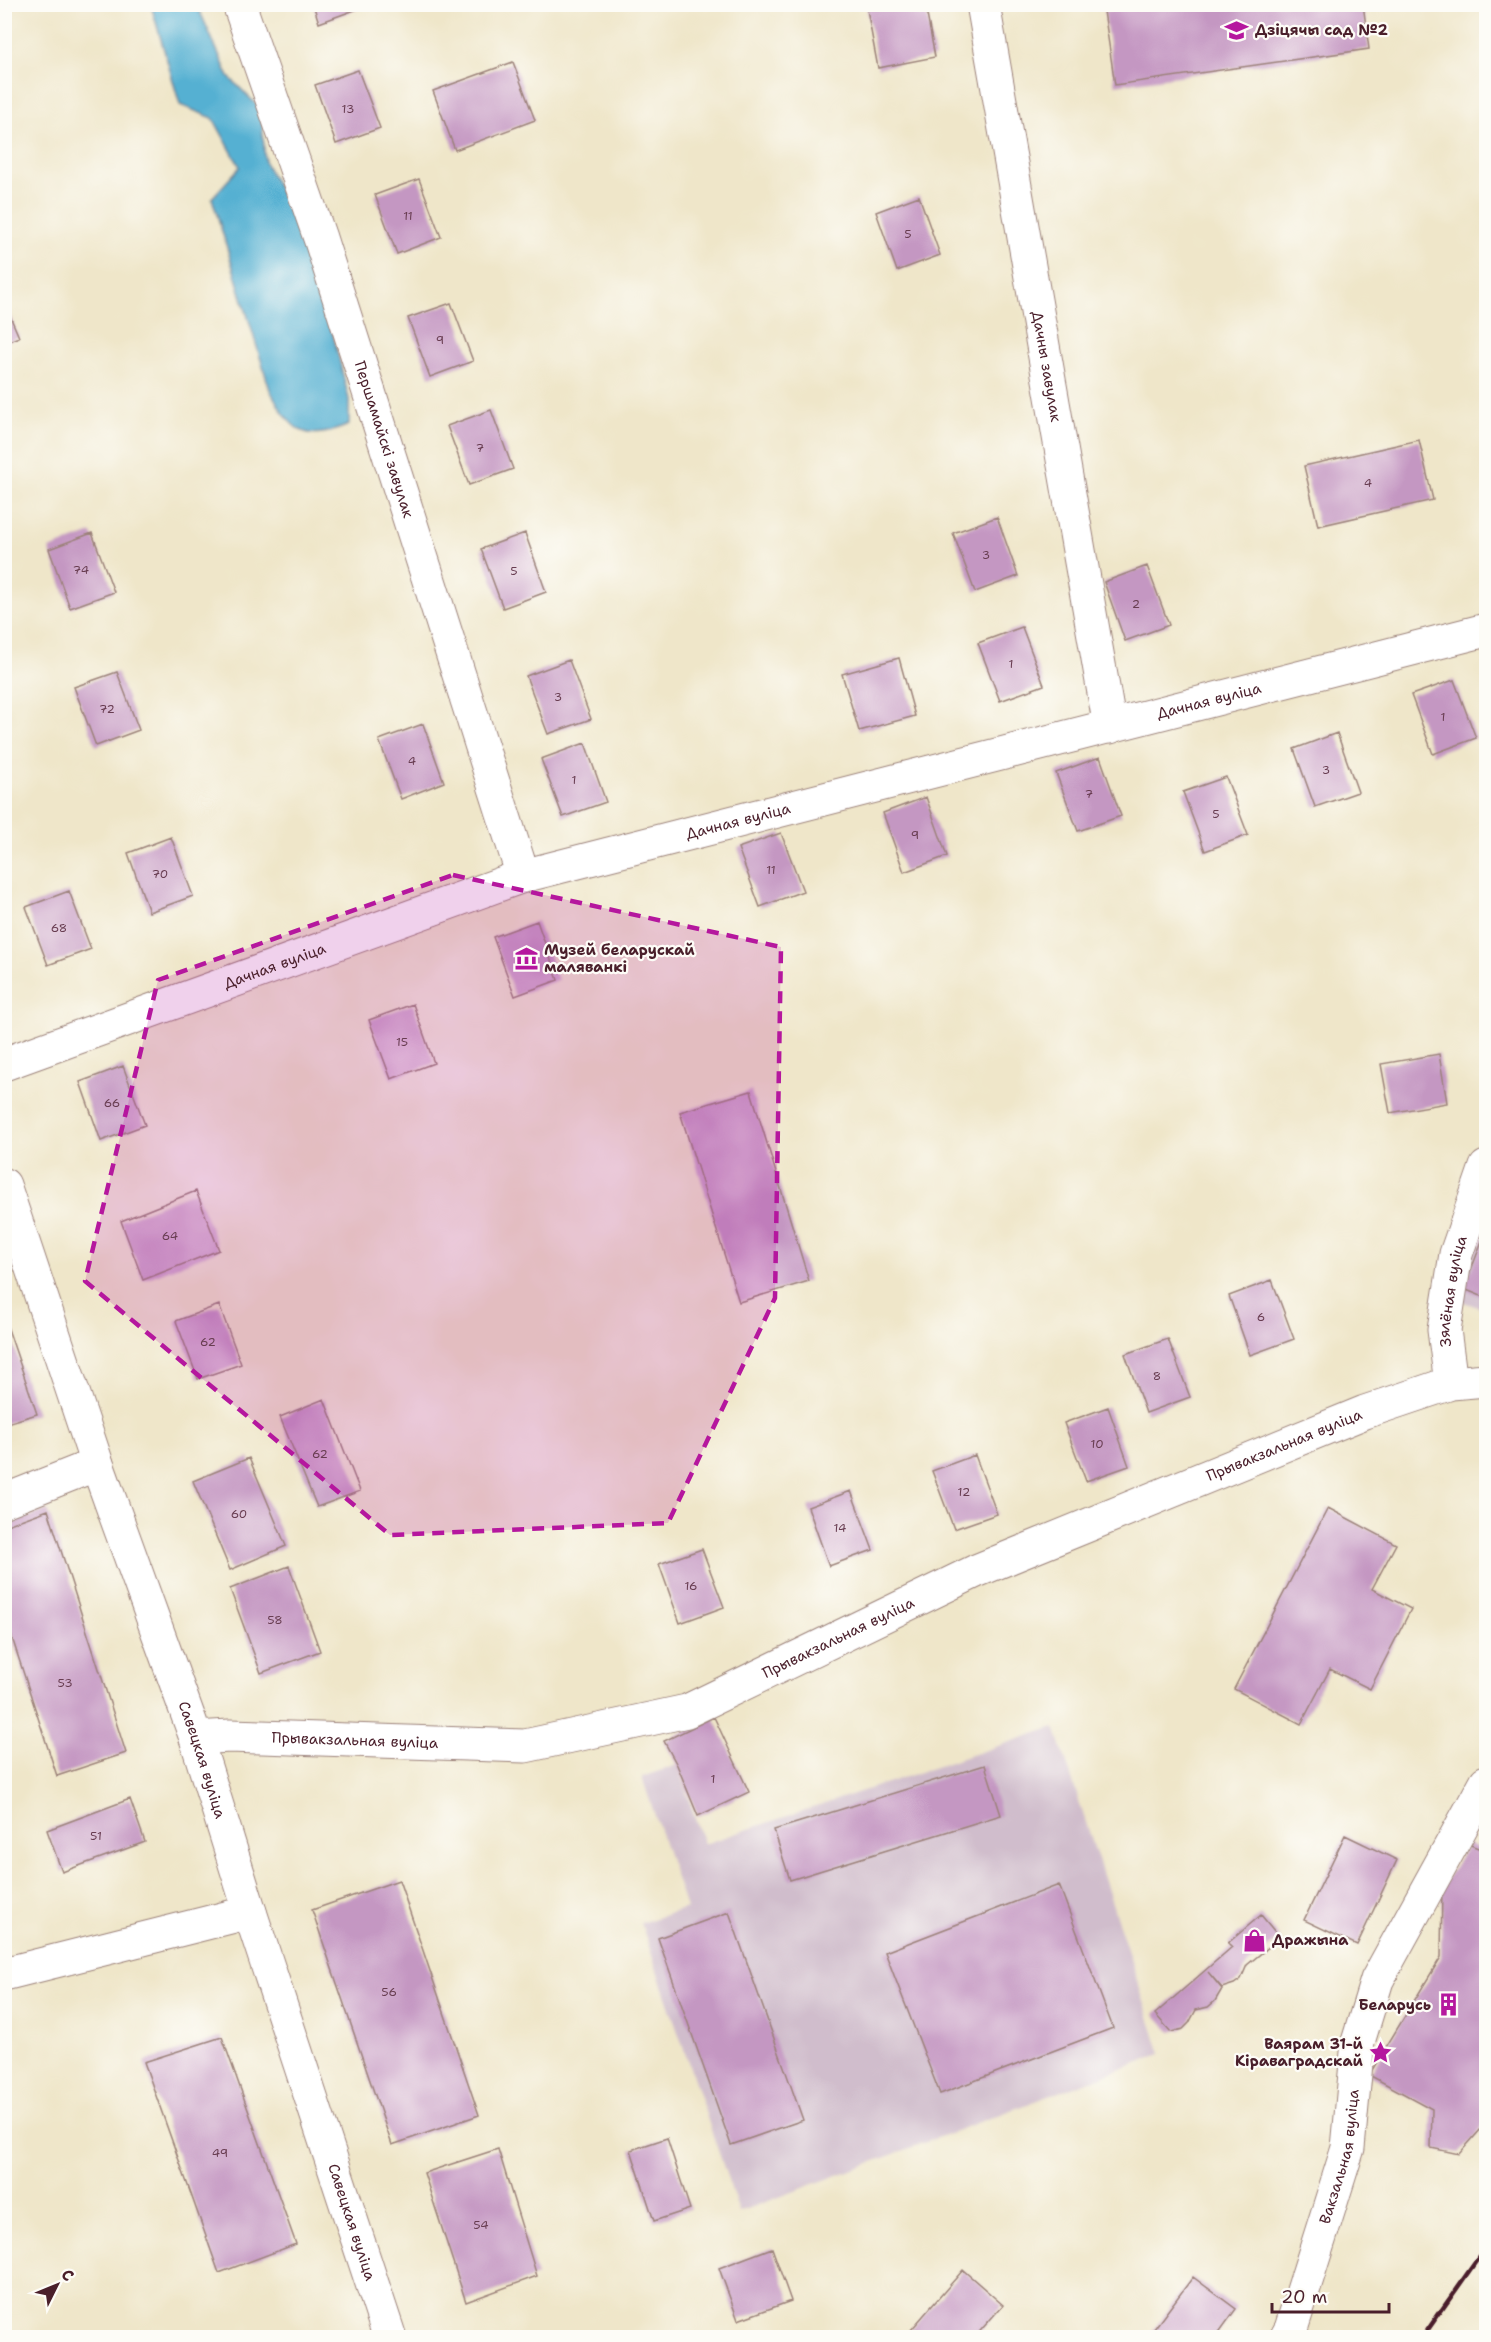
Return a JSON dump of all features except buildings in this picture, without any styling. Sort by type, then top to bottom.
[{"type":"street","name":"Першамайскі завулак","points":[[239,4],[320,238],[523,876]]},
{"type":"street","name":"Дачны завулак","points":[[982,4],[1110,727]]},
{"type":"street","name":"Дачная вуліца","points":[[4,1064],[523,876],[1486,630]]},
{"type":"street","name":"Зялёная вуліца","points":[[1451,1383],[1444,1330],[1456,1254],[1486,1167]]},
{"type":"street","name":"Савецкая вуліца","points":[[4,1185],[11,1230],[196,1738],[250,1912],[390,2337]]},
{"type":"street","points":[[1451,1383],[1486,1380]]},
{"type":"street","name":"Прывакзальная вуліца","points":[[196,1738],[230,1737],[525,1746],[687,1711],[976,1571],[1365,1412],[1451,1383]]},
{"type":"street","points":[[4,1501],[97,1464]]},
{"type":"street","name":"Вакзальная вуліца","points":[[1286,2337],[1291,2329],[1348,2148],[1358,2042],[1377,1980],[1486,1782]]},
{"type":"street","points":[[4,1974],[250,1912]]},
{"type":"highlighted area","points":[[453,875],[781,947],[775,1298],[668,1523],[390,1535],[85,1281],[158,980]]},
{"type":"shaded area","points":[[1486,1204],[1486,1310],[1461,1301],[1475,1234]]},
{"type":"shaded area","points":[[1055,1727],[1161,2054],[739,2212],[641,1923],[686,1908],[642,1777],[677,1765],[704,1844]]},
{"type":"water","points":[[151,5],[197,5],[229,77],[261,109],[265,162],[315,262],[349,399],[349,425],[320,433],[300,430],[285,415],[270,390],[212,198],[240,167],[213,118],[180,105]]},
{"type":"railway","points":[[1422,2338],[1486,2247]]},
{"type":"place","name":"Дзіцячы сад №2","points":[[1237,30]]},
{"type":"place","name":"Музей беларускай маляванкі","points":[[526,959]]},
{"type":"place","name":"Дражына","points":[[1254,1940]]},
{"type":"place","name":"Беларусь","points":[[1449,2005]]},
{"type":"place","name":"Ваярам 31-й Кіраваградскай","points":[[1381,2053]]}]
